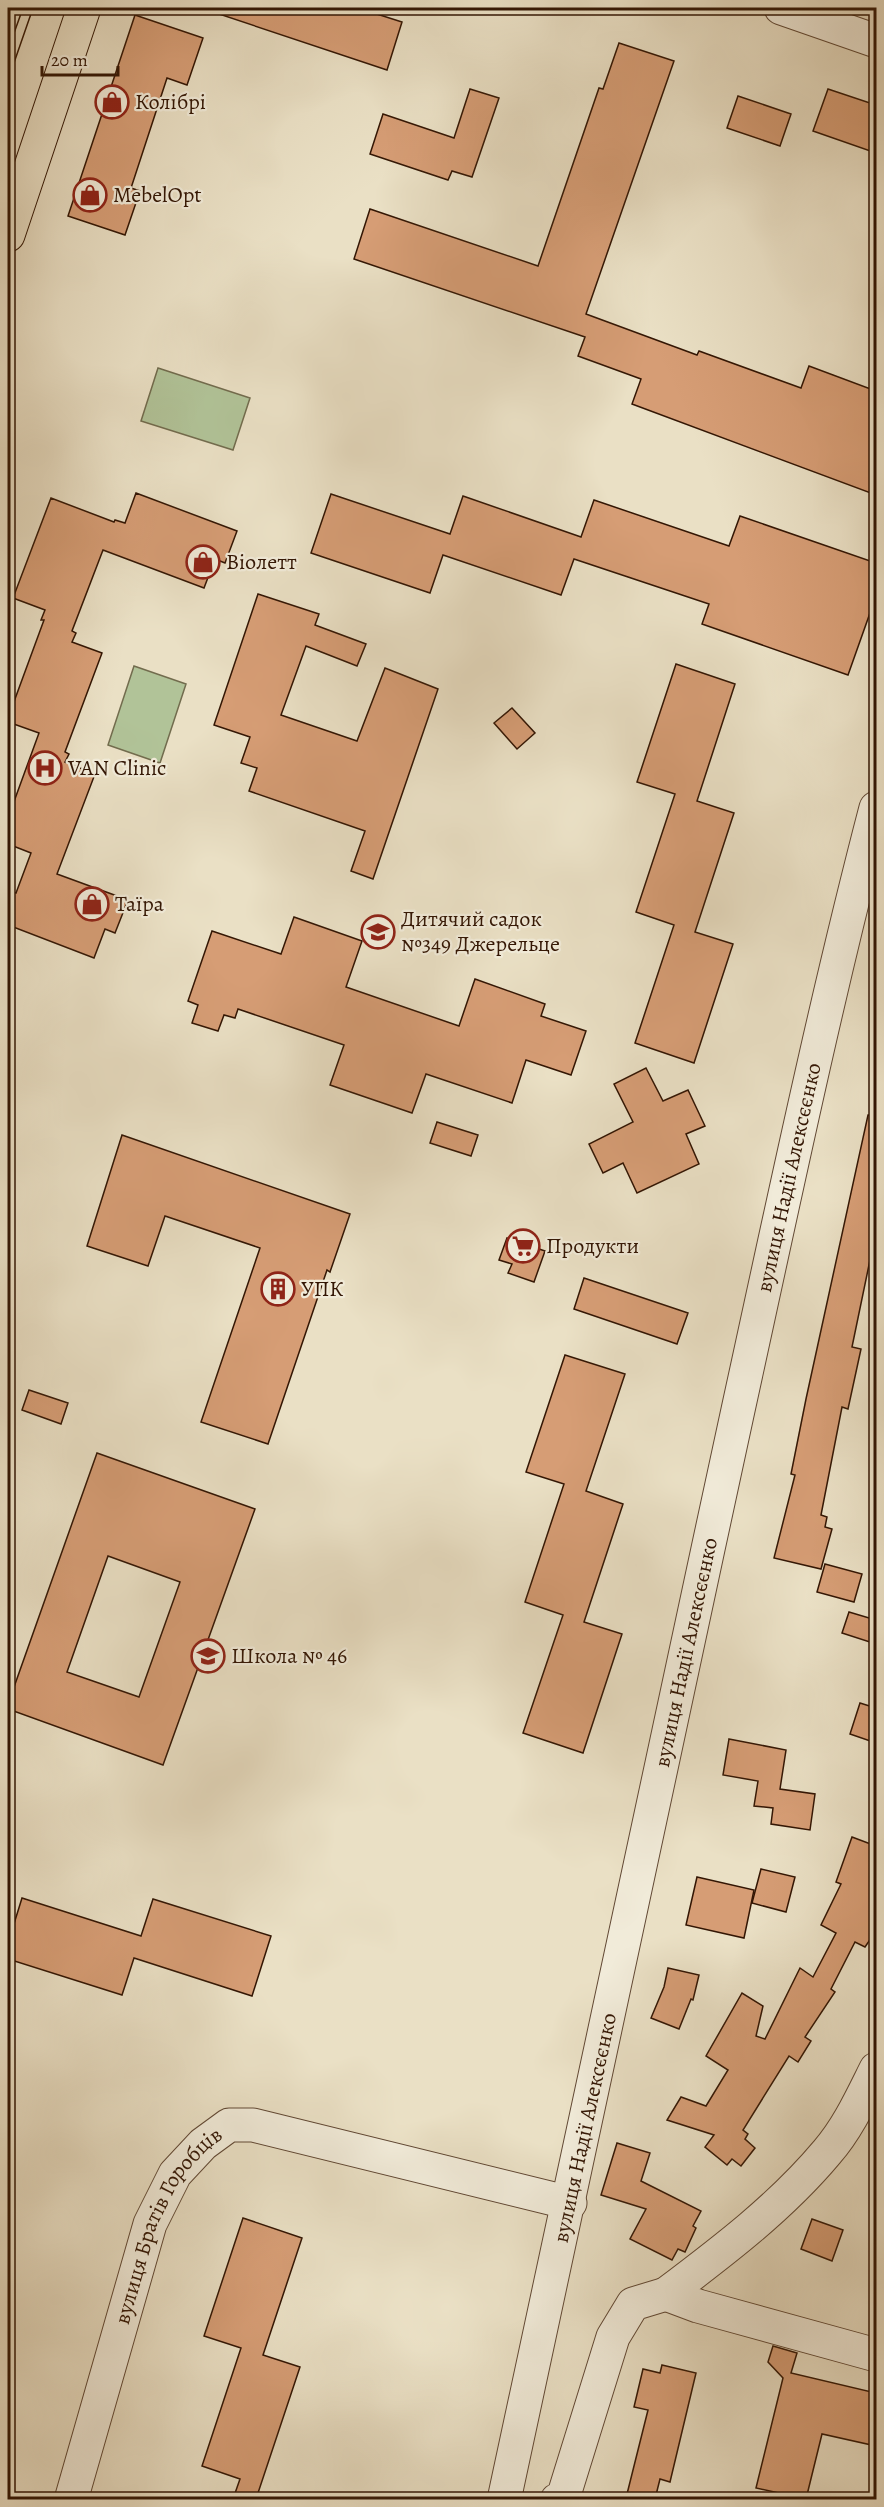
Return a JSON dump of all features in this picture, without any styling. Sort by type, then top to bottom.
[{"type":"main road","points":[[8,235],[84,8]]},
{"type":"street","points":[[781,8],[876,40]]},
{"type":"street","name":"вулиця Надії Алексєєнко","points":[[504,2499],[570,2203],[765,1286],[865,901],[876,808]]},
{"type":"street","points":[[557,2499],[563,2498],[567,2488],[613,2337],[633,2304],[666,2294],[748,2232],[833,2145],[876,2069]]},
{"type":"street","name":"вулиця Братів Горобців","points":[[71,2499],[150,2224],[175,2174],[203,2144],[229,2125],[253,2125],[570,2203]]},
{"type":"street","points":[[666,2294],[698,2306],[876,2355]]},
{"type":"green space","points":[[158,368],[250,398],[233,450],[141,421]]},
{"type":"green space","points":[[134,666],[186,684],[160,763],[108,745]]},
{"type":"building","points":[[210,8],[358,8],[402,22],[387,70],[210,11]]},
{"type":"building","points":[[135,15],[203,38],[187,85],[167,78],[131,188],[140,191],[125,235],[68,216]]},
{"type":"building","points":[[619,43],[674,61],[586,314],[697,355],[699,351],[801,388],[809,366],[876,391],[876,495],[632,404],[641,379],[578,356],[585,337],[354,259],[370,209],[538,266],[599,88],[603,89]]},
{"type":"building","points":[[470,89],[499,98],[472,177],[452,171],[448,180],[370,154],[383,114],[454,138]]},
{"type":"building","points":[[828,89],[876,105],[876,153],[813,131]]},
{"type":"building","points":[[738,96],[791,114],[780,146],[727,128]]},
{"type":"building","points":[[136,493],[237,531],[225,563],[215,559],[204,588],[103,550],[72,631],[76,633],[72,642],[102,653],[65,752],[69,754],[65,762],[95,774],[57,874],[128,900],[115,933],[105,929],[94,958],[8,925],[8,890],[16,893],[31,853],[8,844],[8,818],[39,733],[8,722],[8,718],[44,620],[41,620],[45,610],[13,598],[51,498],[114,522],[115,520],[125,523]]},
{"type":"building","points":[[331,494],[450,534],[463,496],[581,537],[594,500],[729,546],[740,516],[876,563],[876,596],[848,675],[702,624],[709,604],[574,559],[561,595],[443,555],[430,593],[311,553]]},
{"type":"building","points":[[258,594],[319,614],[315,625],[366,644],[357,666],[306,646],[281,715],[357,741],[385,668],[438,689],[373,879],[351,871],[365,831],[249,791],[257,768],[241,763],[250,737],[214,725]]},
{"type":"building","points":[[676,664],[735,684],[697,801],[734,813],[695,932],[733,944],[694,1063],[635,1043],[674,925],[636,912],[675,794],[637,782]]},
{"type":"building","points":[[512,708],[535,733],[517,749],[494,723]]},
{"type":"building","points":[[294,917],[362,941],[346,987],[459,1026],[475,979],[545,1004],[541,1016],[586,1031],[571,1075],[526,1060],[512,1103],[426,1074],[412,1113],[330,1085],[344,1045],[238,1009],[235,1018],[224,1015],[218,1031],[192,1023],[198,1005],[188,1001],[212,931],[281,954]]},
{"type":"building","points":[[646,1068],[663,1101],[688,1090],[705,1126],[686,1134],[699,1164],[637,1193],[623,1163],[603,1173],[589,1144],[633,1122],[614,1084]]},
{"type":"building","points":[[868,1115],[876,1116],[876,1231],[852,1347],[861,1349],[848,1409],[842,1407],[821,1515],[827,1517],[825,1527],[832,1529],[821,1569],[774,1558],[795,1475],[791,1474],[806,1399]]},
{"type":"building","points":[[437,1122],[478,1135],[471,1156],[430,1143]]},
{"type":"building","name":"УПК","points":[[122,1135],[350,1214],[330,1272],[327,1270],[268,1444],[201,1422],[260,1248],[165,1216],[148,1266],[87,1246]]},
{"type":"building","points":[[507,1238],[545,1251],[534,1282],[508,1273],[512,1264],[499,1260]]},
{"type":"building","points":[[584,1278],[688,1313],[677,1344],[574,1309]]},
{"type":"building","points":[[565,1355],[625,1374],[586,1491],[623,1504],[584,1622],[622,1634],[583,1753],[523,1733],[563,1615],[525,1602],[564,1484],[526,1472]]},
{"type":"building","points":[[29,1390],[68,1403],[61,1424],[22,1410]]},
{"type":"building","points":[[97,1453],[255,1509],[163,1765],[8,1709]],"holes":[[[108,1556],[180,1582],[139,1697],[67,1672]]]},
{"type":"building","points":[[825,1564],[862,1574],[854,1602],[817,1592]]},
{"type":"building","points":[[849,1612],[876,1620],[876,1644],[842,1633]]},
{"type":"building","points":[[860,1703],[876,1708],[876,1743],[850,1734]]},
{"type":"building","points":[[729,1739],[786,1750],[780,1789],[815,1794],[810,1830],[771,1824],[773,1808],[754,1806],[758,1781],[723,1775]]},
{"type":"building","points":[[852,1837],[876,1846],[876,1931],[865,1947],[855,1942],[831,1989],[835,1992],[805,2037],[811,2041],[798,2062],[789,2056],[743,2130],[748,2134],[745,2139],[755,2148],[741,2166],[732,2159],[727,2165],[705,2147],[714,2135],[667,2120],[681,2097],[706,2106],[728,2070],[706,2056],[742,1993],[763,2006],[756,2036],[765,2039],[800,1968],[813,1977],[836,1933],[821,1925],[841,1884],[836,1882]]},
{"type":"building","points":[[761,1869],[795,1877],[786,1912],[752,1903]]},
{"type":"building","points":[[697,1877],[754,1890],[744,1938],[686,1925]]},
{"type":"building","points":[[22,1898],[141,1936],[153,1899],[271,1936],[252,1996],[134,1958],[122,1995],[8,1959],[8,1943]]},
{"type":"building","points":[[668,1968],[699,1975],[693,2000],[691,1999],[679,2029],[651,2018],[664,1987]]},
{"type":"building","points":[[617,2143],[650,2153],[641,2181],[701,2211],[693,2226],[696,2228],[685,2252],[678,2249],[672,2260],[630,2239],[646,2209],[601,2195]]},
{"type":"building","points":[[243,2218],[302,2238],[263,2355],[300,2367],[256,2499],[233,2499],[240,2479],[202,2466],[241,2348],[204,2336]]},
{"type":"building","points":[[812,2219],[843,2230],[832,2261],[801,2249]]},
{"type":"building","points":[[773,2346],[797,2353],[791,2373],[876,2393],[876,2446],[822,2434],[806,2499],[756,2488],[783,2378],[768,2362]]},
{"type":"building","points":[[662,2365],[696,2373],[670,2482],[660,2479],[655,2499],[650,2499],[627,2494],[648,2410],[634,2407],[643,2369],[660,2373]]},
{"type":"tram line","points":[[9,47],[23,8]]},
{"type":"tram line","points":[[8,80],[33,8]]},
{"type":"place","name":"Колібрі","points":[[112,102]]},
{"type":"place","name":"MebelOpt","points":[[90,195]]},
{"type":"place","name":"Віолетт","points":[[203,562]]},
{"type":"place","name":"VAN Clinic","points":[[45,768]]},
{"type":"place","name":"Таїра","points":[[92,904]]},
{"type":"place","name":"Дитячий садок №349 Джерельце","points":[[378,932]]},
{"type":"place","name":"Продукти","points":[[523,1246]]},
{"type":"place","name":"УПК","points":[[278,1289]]},
{"type":"place","name":"Школа № 46","points":[[208,1656]]}]
